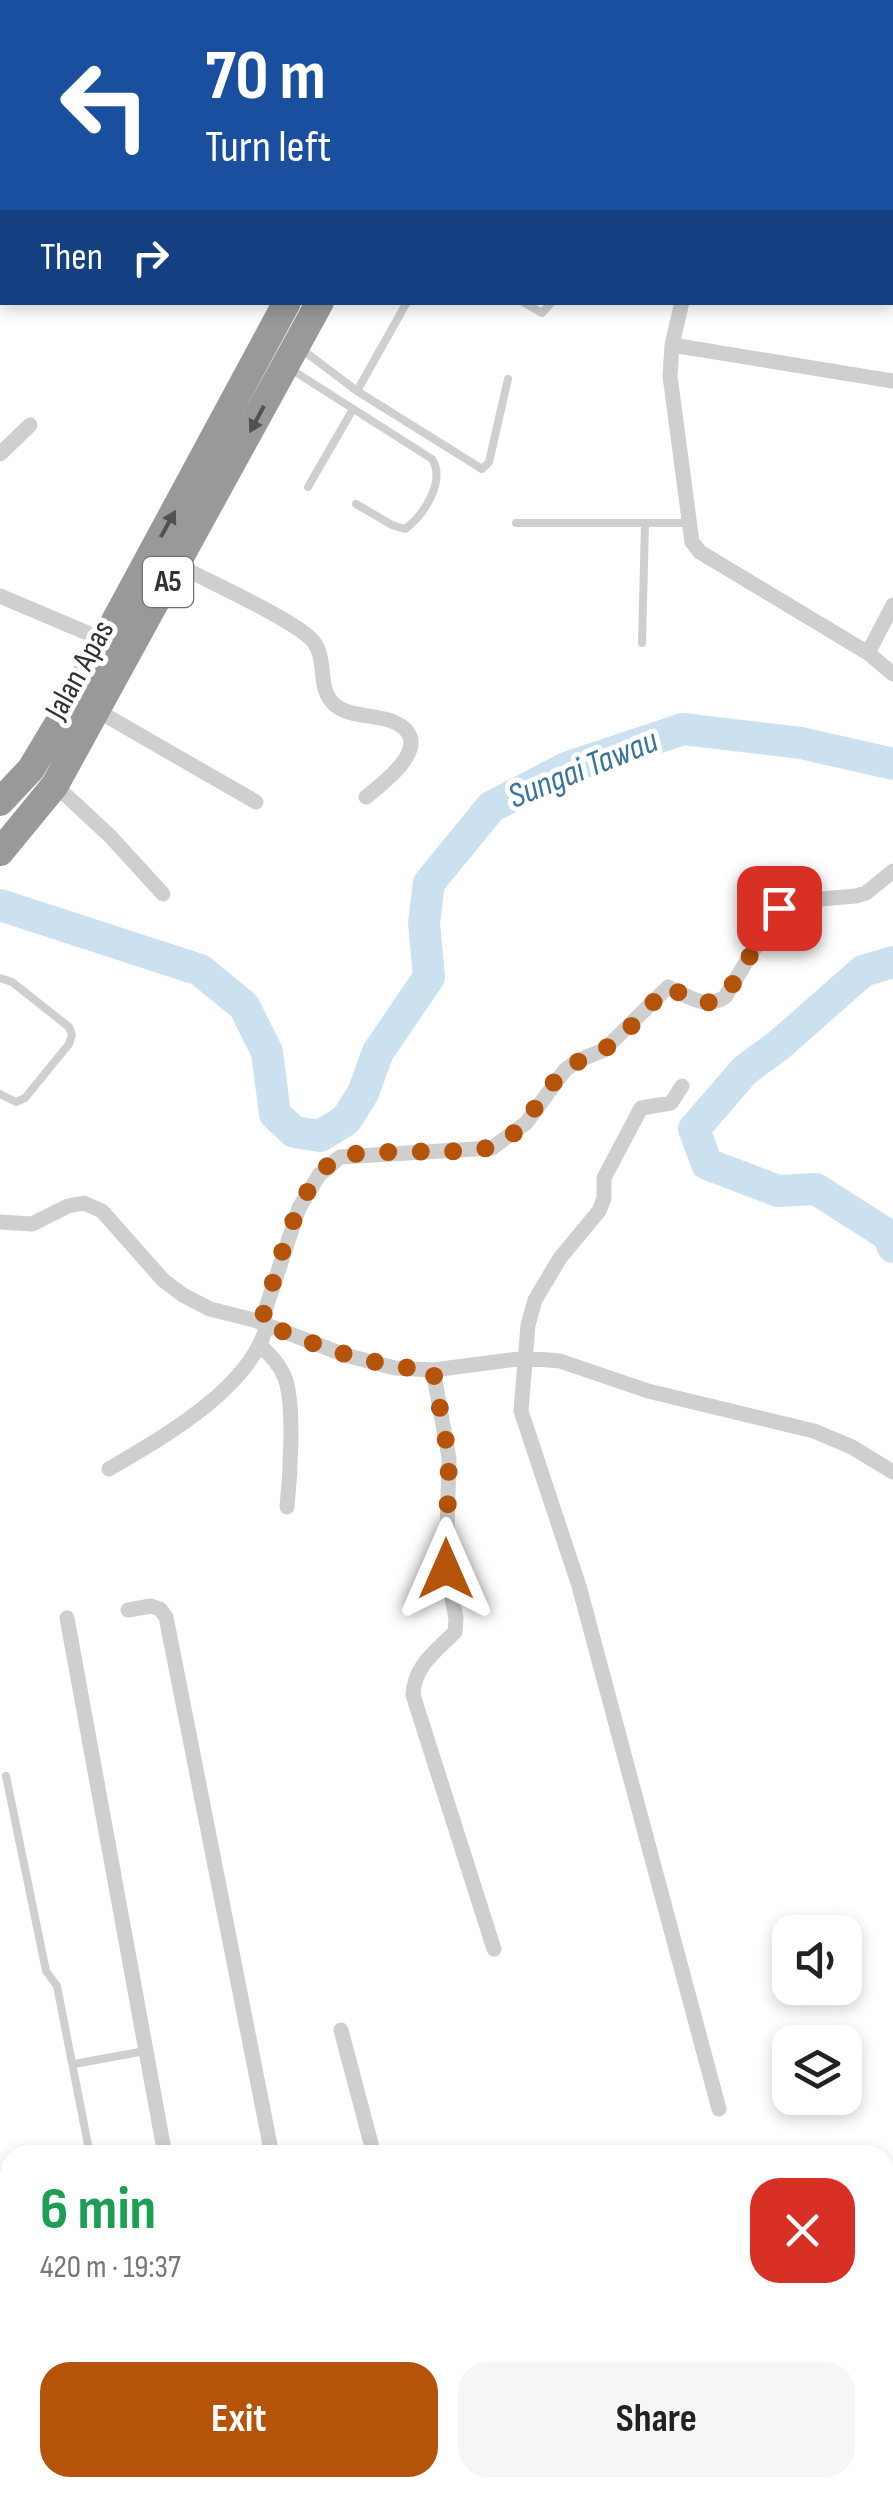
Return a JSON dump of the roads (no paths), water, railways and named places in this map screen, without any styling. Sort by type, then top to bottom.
[{"type":"highway","name":"Jalan Apas","points":[[0,802],[30,769],[285,305]]},
{"type":"highway","name":"Jalan Apas","points":[[0,852],[56,784],[318,305]]},
{"type":"highway","points":[[104,640],[126,634],[163,592]]},
{"type":"street","points":[[681,305],[670,376],[692,542],[700,552],[868,653],[893,674]]},
{"type":"street","points":[[672,346],[893,381]]},
{"type":"street","points":[[0,454],[30,425]]},
{"type":"street","points":[[178,565],[302,631],[320,652],[326,694],[336,706],[393,721],[406,730],[410,740],[407,760],[366,798]]},
{"type":"street","points":[[0,596],[104,640]]},
{"type":"street","points":[[868,653],[893,605]]},
{"type":"street","points":[[98,711],[256,802]]},
{"type":"street","points":[[56,784],[163,894]]},
{"type":"street","points":[[109,1469],[166,1435],[230,1385],[261,1346],[299,1208],[318,1175],[340,1157],[492,1148],[526,1123],[566,1070],[604,1050],[668,987],[706,1004],[725,997],[779,908],[796,901],[856,896],[893,871]]},
{"type":"street","points":[[682,1086],[671,1103],[641,1108],[604,1178],[599,1211],[544,1280],[531,1312],[521,1411],[578,1586],[719,2109]]},
{"type":"street","points":[[0,1222],[32,1224],[68,1206],[84,1203],[102,1211],[163,1280],[183,1295],[345,1355],[395,1368],[433,1370],[525,1358],[560,1361],[648,1391],[814,1431],[852,1447],[893,1472]]},
{"type":"street","points":[[261,1346],[274,1358],[287,1380],[292,1468],[286,1507]]},
{"type":"street","points":[[433,1370],[449,1458],[446,1569],[456,1618],[454,1632],[420,1666],[413,1695],[494,1949]]},
{"type":"street","points":[[128,1610],[151,1606],[166,1617],[270,2145]]},
{"type":"street","points":[[67,1618],[163,2145]]},
{"type":"street","points":[[340,2030],[371,2145]]},
{"type":"lane","points":[[357,391],[405,305]]},
{"type":"lane","points":[[529,305],[545,313],[550,305]]},
{"type":"lane","points":[[291,355],[357,391],[482,470],[490,462],[508,379]]},
{"type":"lane","points":[[291,355],[353,409],[432,459],[438,469],[437,482],[416,521],[405,528],[392,526],[356,504]]},
{"type":"lane","points":[[308,487],[353,409]]},
{"type":"lane","points":[[516,523],[687,523]]},
{"type":"lane","points":[[642,643],[644,524]]},
{"type":"lane","points":[[0,978],[12,982],[72,1034],[69,1044],[25,1098],[16,1102],[0,1094]]},
{"type":"lane","points":[[6,1776],[46,1971],[57,1986],[88,2145]]},
{"type":"lane","points":[[74,2064],[145,2051]]},
{"type":"waterway","name":"Sungai Tawau","points":[[0,905],[200,970],[244,1006],[267,1052],[275,1114],[294,1132],[320,1136],[346,1120],[363,1093],[378,1052],[429,977],[424,923],[429,883],[491,807],[566,768],[683,729],[801,743],[893,764]]},
{"type":"waterway","name":"Sungai Tawau","points":[[893,962],[863,971],[745,1070],[694,1129],[707,1164],[778,1191],[816,1189],[888,1235],[893,1247]]}]
